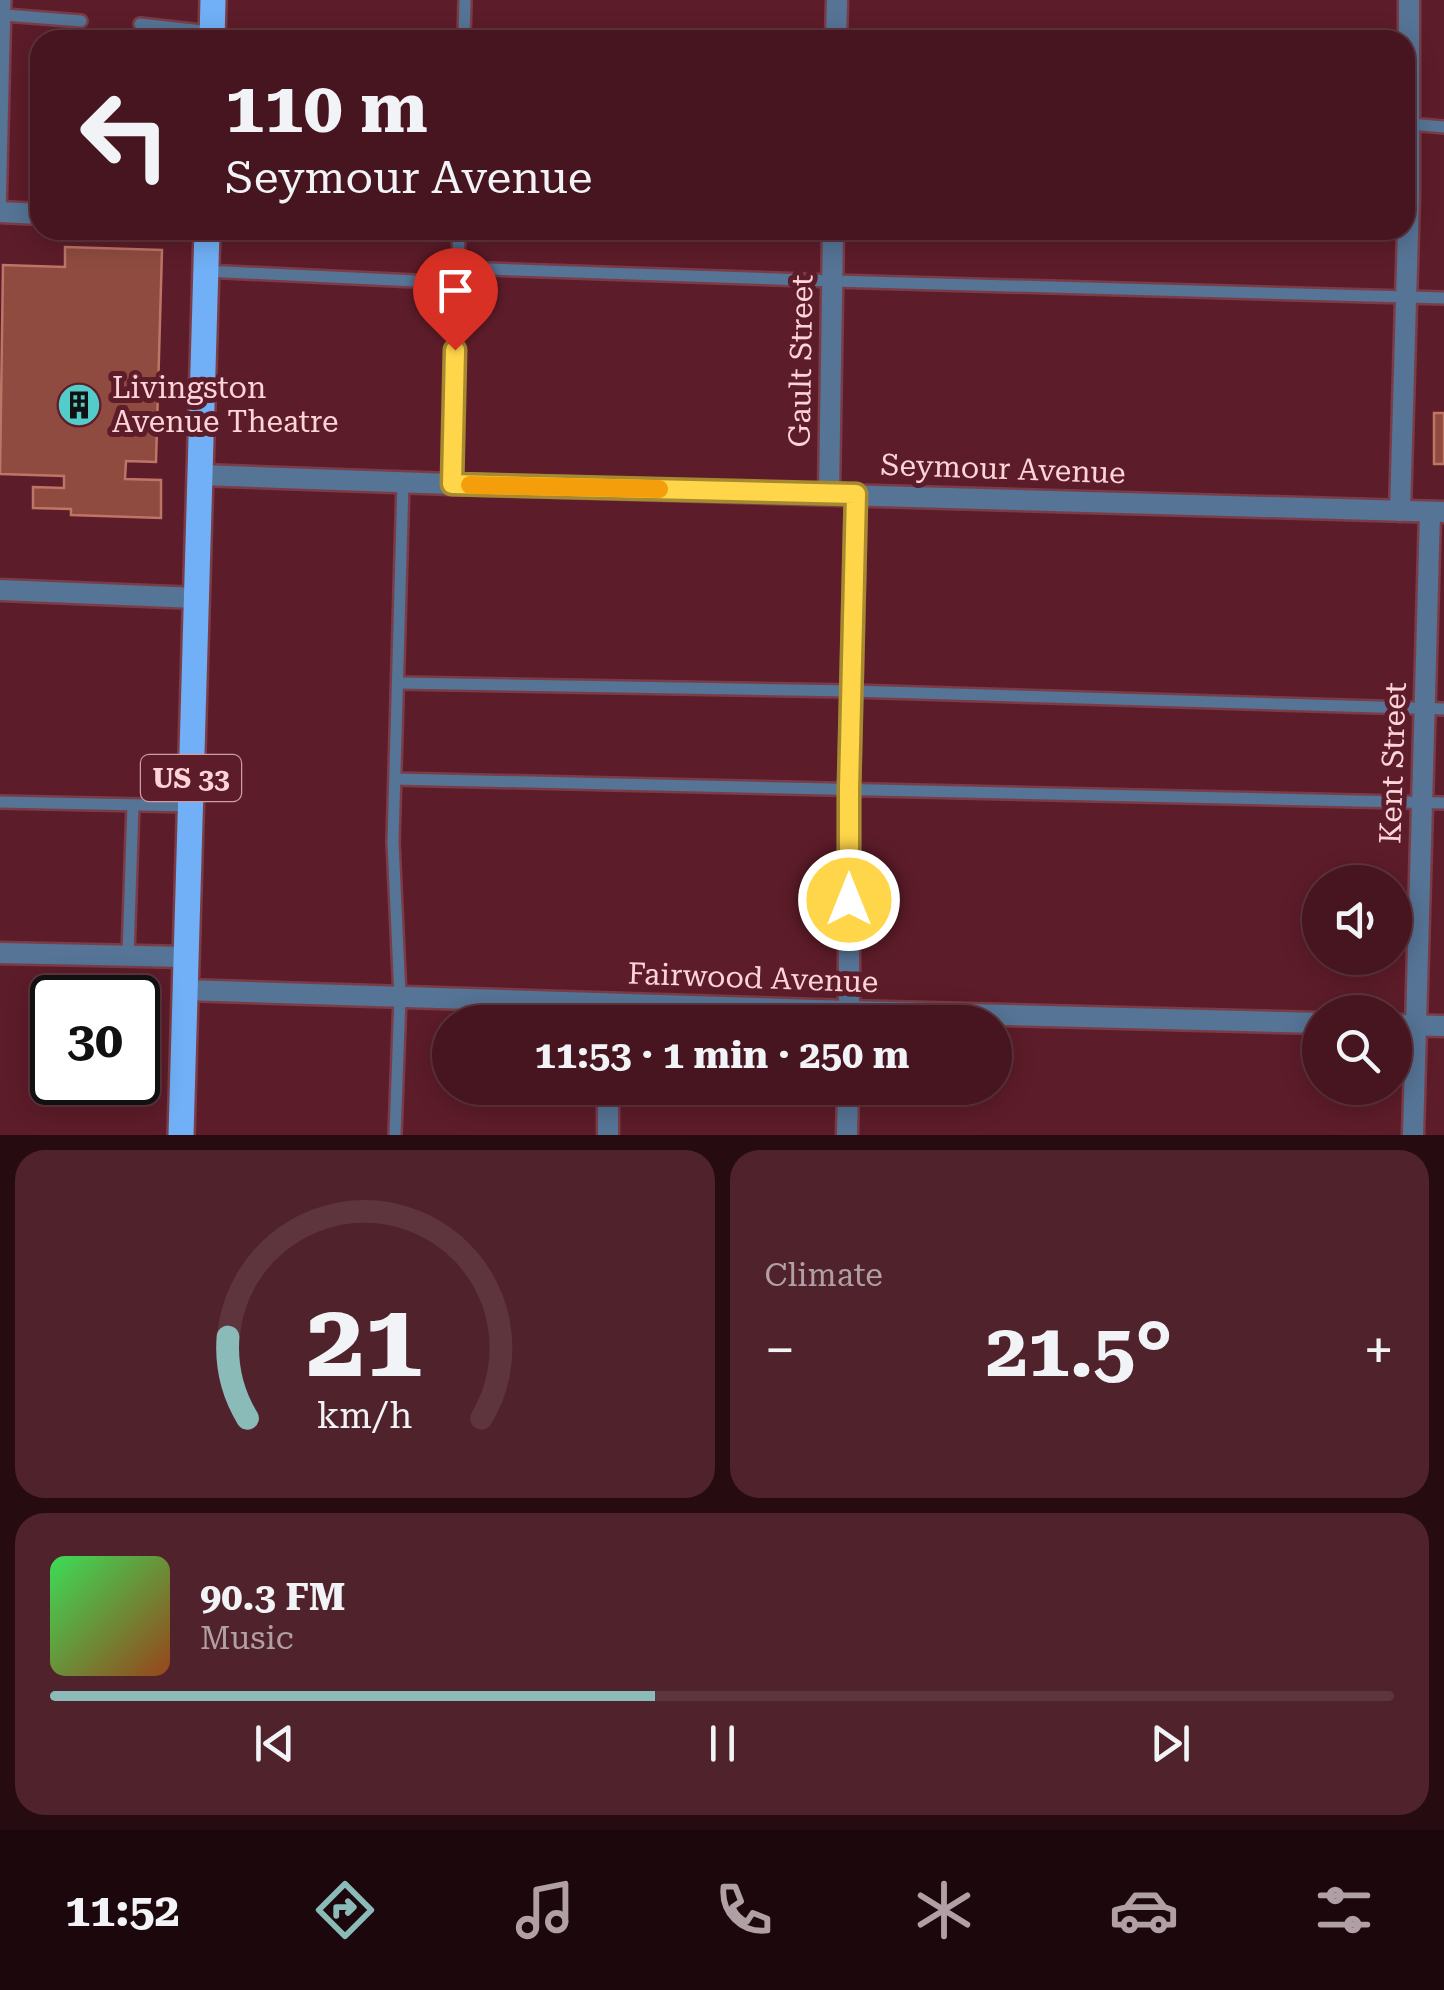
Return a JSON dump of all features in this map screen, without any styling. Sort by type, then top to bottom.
[{"type":"main road","points":[[212,30],[213,0]]},
{"type":"main road","name":"US 33","points":[[180,1135],[207,240]]},
{"type":"street","points":[[836,30],[837,0]]},
{"type":"street","points":[[1408,30],[1409,0]]},
{"type":"street","points":[[0,214],[30,214]]},
{"type":"street","name":"Gault Street","points":[[829,494],[833,240]]},
{"type":"street","points":[[1400,511],[1407,240]]},
{"type":"street","name":"Seymour Avenue","points":[[200,475],[1437,512]]},
{"type":"street","points":[[849,1005],[856,494]]},
{"type":"street","name":"Kent Street","points":[[1408,995],[1422,802],[1434,708],[1437,512]]},
{"type":"street","points":[[0,590],[197,598]]},
{"type":"street","points":[[0,952],[186,957]]},
{"type":"street","name":"Fairwood Avenue","points":[[184,990],[400,997],[504,1005]]},
{"type":"street","name":"Fairwood Avenue","points":[[1012,1019],[1302,1023]]},
{"type":"street","points":[[1412,1025],[1444,1026]]},
{"type":"street","points":[[608,1105],[608,1135]]},
{"type":"street","points":[[847,1135],[848,1105]]},
{"type":"street","name":"Kent Street","points":[[1411,1105],[1413,1135]]},
{"type":"lane","points":[[0,214],[6,0]]},
{"type":"lane","points":[[31,18],[32,0]]},
{"type":"lane","points":[[464,30],[465,0]]},
{"type":"lane","points":[[5,15],[81,21]]},
{"type":"lane","points":[[140,24],[176,30]]},
{"type":"lane","points":[[1415,124],[1444,126]]},
{"type":"lane","points":[[452,484],[458,240]]},
{"type":"lane","points":[[458,268],[1444,298]]},
{"type":"lane","points":[[206,271],[457,283]]},
{"type":"lane","points":[[395,1135],[400,997],[393,842],[403,482]]},
{"type":"lane","points":[[398,684],[851,691],[1434,708]]},
{"type":"lane","points":[[395,779],[1444,803]]},
{"type":"lane","points":[[0,802],[190,806]]},
{"type":"lane","points":[[128,955],[133,805]]},
{"type":"building","name":"Livingston Avenue Theatre","points":[[65,247],[162,250],[156,462],[126,461],[125,479],[161,480],[161,518],[71,515],[71,509],[33,508],[33,487],[64,488],[64,476],[0,474],[3,265],[65,267]]},
{"type":"building","points":[[1434,413],[1444,413],[1444,464],[1434,464]]},
{"type":"slow traffic","points":[[470,485],[659,489]]},
{"type":"place","name":"Livingston Avenue Theatre","points":[[79,405]]},
{"type":"route","points":[[455,350],[452,484],[856,494],[849,900]]}]
